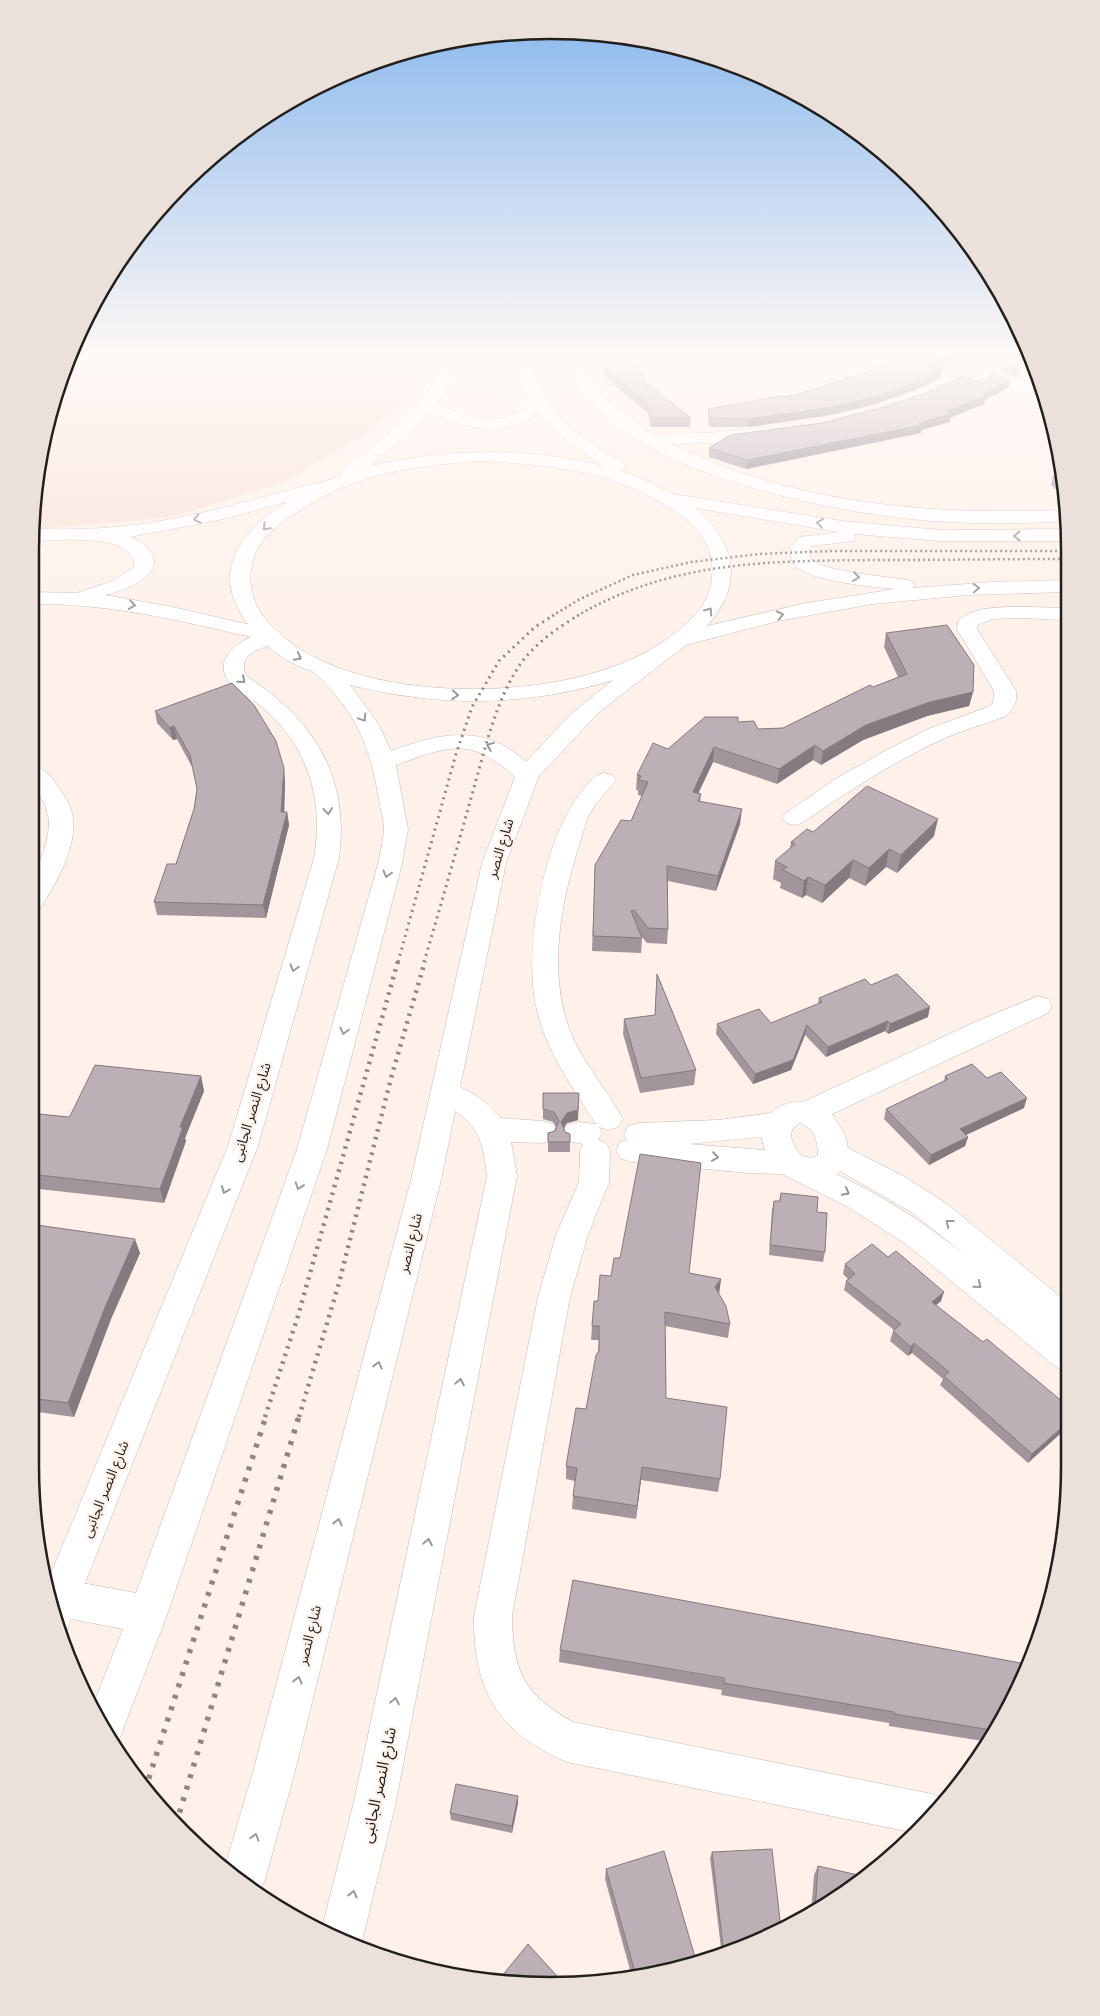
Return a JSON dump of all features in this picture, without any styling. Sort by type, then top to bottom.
[{"type":"street","points":[[377,447],[335,483],[293,504],[264,526],[246,552],[239,579],[245,607],[267,635],[292,653],[320,668],[364,682],[414,692],[476,695],[521,693],[573,685],[620,672],[671,647],[771,616],[826,605],[941,591],[1061,586]]},
{"type":"street","points":[[586,447],[671,498],[689,511],[704,525],[714,540],[721,556],[723,573],[720,590],[713,607],[700,624],[671,647]]},
{"type":"street","points":[[665,447],[688,459],[762,486],[809,498],[860,507],[912,514],[965,518],[1060,516]]},
{"type":"street","points":[[688,459],[690,451],[694,447]]},
{"type":"street","points":[[39,536],[115,533],[191,520],[238,510],[335,483],[372,470],[407,463],[471,456],[517,457],[588,467],[650,487]]},
{"type":"street","points":[[671,498],[787,518],[895,532],[987,536],[1061,535]]},
{"type":"street","points":[[895,532],[807,541],[800,547],[800,557],[803,563],[812,569],[824,572],[941,591]]},
{"type":"street","points":[[68,598],[95,593],[119,585],[144,568],[146,562],[143,554],[133,545],[116,538],[87,535]]},
{"type":"street","points":[[39,598],[68,598],[134,605],[190,616],[267,635]]},
{"type":"street","points":[[794,818],[858,774],[890,757],[930,737],[1002,708],[1006,703],[1005,691],[967,630],[968,622],[972,618],[992,614],[1061,614]]},
{"type":"street","name":"شارع النصر الجانبى","points":[[58,1604],[243,1146],[325,865],[330,821],[322,777],[313,757],[289,721],[273,705],[234,673],[233,667],[237,655],[250,644],[267,635]]},
{"type":"street","name":"شارع النصر","points":[[244,1876],[273,1775],[424,1190],[494,863],[505,827],[528,776],[565,732],[589,710],[671,647]]},
{"type":"street","points":[[107,1721],[148,1615],[312,1149],[390,864],[396,829],[384,762],[368,725],[344,691],[320,668]]},
{"type":"street","points":[[384,762],[428,746],[447,741],[463,741],[486,744],[501,751],[512,759],[528,776]]},
{"type":"street","points":[[39,778],[46,784],[58,802],[62,822],[60,843],[39,886]]},
{"type":"street","points":[[604,780],[581,808],[562,858],[553,888],[548,921],[546,957],[548,994],[557,1031],[576,1067],[607,1145],[572,1235],[554,1297],[492,1616],[491,1641],[496,1666],[506,1690],[522,1712],[542,1729],[566,1741],[925,1814]]},
{"type":"street","points":[[607,1145],[673,1143],[718,1131],[777,1124],[790,1114],[806,1113],[1038,1006]]},
{"type":"street","name":"شارع النصر الجانبى","points":[[343,1933],[374,1806],[502,1176],[500,1151],[491,1129],[476,1111],[445,1092]]},
{"type":"street","points":[[673,1143],[752,1162],[820,1170],[832,1161],[834,1144],[822,1121],[806,1113]]},
{"type":"street","points":[[777,1124],[776,1141],[780,1155],[794,1166],[858,1198],[917,1235],[1061,1352]]},
{"type":"street","points":[[491,1129],[542,1132]]},
{"type":"street","points":[[834,1155],[891,1183],[948,1222],[1061,1316]]},
{"type":"street","points":[[59,1607],[148,1615]]},
{"type":"shaded area","points":[[50,447],[342,447],[281,483],[172,517],[40,529],[43,483]]},
{"type":"building","points":[[710,447],[812,447],[747,460],[709,448]]},
{"type":"building","points":[[947,625],[974,665],[973,692],[930,702],[866,725],[823,751],[815,745],[779,769],[714,747],[693,792],[701,794],[698,801],[742,809],[718,876],[667,866],[668,929],[648,928],[634,910],[631,911],[642,938],[593,936],[595,865],[621,820],[631,821],[648,782],[639,780],[641,776],[637,775],[653,743],[668,749],[705,717],[738,717],[738,722],[754,721],[758,729],[783,728],[870,685],[873,687],[907,674],[886,633]]},
{"type":"building","points":[[232,683],[254,705],[276,741],[284,768],[281,812],[287,812],[263,905],[154,902],[167,864],[176,864],[194,809],[197,789],[190,755],[174,726],[170,728],[155,711]]},
{"type":"building","points":[[867,786],[938,819],[901,855],[889,849],[869,868],[853,860],[825,885],[808,877],[804,881],[783,870],[787,867],[775,861],[795,844],[791,842],[807,829],[813,832]]},
{"type":"building","points":[[657,974],[696,1070],[641,1078],[624,1019],[655,1015]]},
{"type":"building","points":[[897,974],[930,1007],[890,1024],[888,1021],[828,1047],[807,1025],[793,1060],[755,1074],[717,1024],[759,1009],[771,1023],[822,1002],[819,998],[865,979],[871,985]]},
{"type":"building","points":[[972,1064],[987,1078],[1001,1072],[1027,1098],[960,1129],[968,1137],[931,1155],[886,1109],[948,1079],[945,1076]]},
{"type":"building","points":[[95,1065],[201,1076],[180,1127],[183,1127],[160,1189],[39,1175],[39,1114],[70,1116]]},
{"type":"building","points":[[543,1093],[579,1093],[578,1110],[567,1113],[561,1122],[565,1132],[570,1134],[570,1142],[548,1142],[548,1133],[555,1131],[559,1121],[554,1112],[543,1109]]},
{"type":"building","points":[[640,1154],[701,1163],[689,1273],[721,1279],[715,1287],[726,1306],[730,1324],[665,1312],[666,1398],[727,1407],[720,1479],[642,1467],[637,1506],[573,1496],[577,1468],[566,1466],[576,1408],[586,1409],[596,1355],[599,1351],[599,1326],[592,1326],[594,1301],[598,1301],[600,1275],[611,1276],[614,1258],[620,1258]]},
{"type":"building","points":[[781,1193],[818,1197],[817,1212],[827,1213],[825,1252],[770,1245],[774,1201],[780,1201]]},
{"type":"building","points":[[39,1225],[135,1239],[106,1305],[68,1403],[39,1399]]},
{"type":"building","points":[[872,1244],[888,1257],[896,1251],[944,1292],[932,1302],[983,1342],[987,1339],[1061,1400],[1061,1428],[1032,1454],[944,1376],[949,1372],[914,1343],[911,1347],[893,1331],[901,1324],[846,1281],[855,1274],[845,1264]]},
{"type":"building","points":[[573,1580],[1021,1663],[1009,1692],[988,1730],[724,1683],[724,1678],[560,1650]]},
{"type":"building","points":[[456,1784],[518,1796],[512,1826],[450,1813]]},
{"type":"building","points":[[772,1849],[780,1923],[723,1947],[712,1852]]},
{"type":"building","points":[[664,1851],[695,1956],[634,1970],[606,1869]]},
{"type":"building","points":[[818,1866],[857,1875],[834,1891],[816,1903]]},
{"type":"building","points":[[528,1944],[558,1977],[517,1976],[503,1975]]},
{"type":"railway","points":[[552,616],[580,599],[633,575],[691,562],[759,554],[831,551],[1061,551]]},
{"type":"railway","points":[[579,615],[613,598],[649,584],[686,574],[724,567],[800,561],[1061,559]]},
{"type":"railway","points":[[398,962],[456,754],[472,707],[499,661],[535,627],[554,615]]},
{"type":"railway","points":[[424,962],[486,743],[503,695],[519,666],[531,651],[554,631],[579,615]]},
{"type":"railway","points":[[265,1417],[298,1316],[398,961]]},
{"type":"railway","points":[[299,1417],[339,1283],[391,1078],[425,961]]},
{"type":"railway","points":[[148,1781],[266,1416]]},
{"type":"railway","points":[[178,1817],[299,1416]]}]
